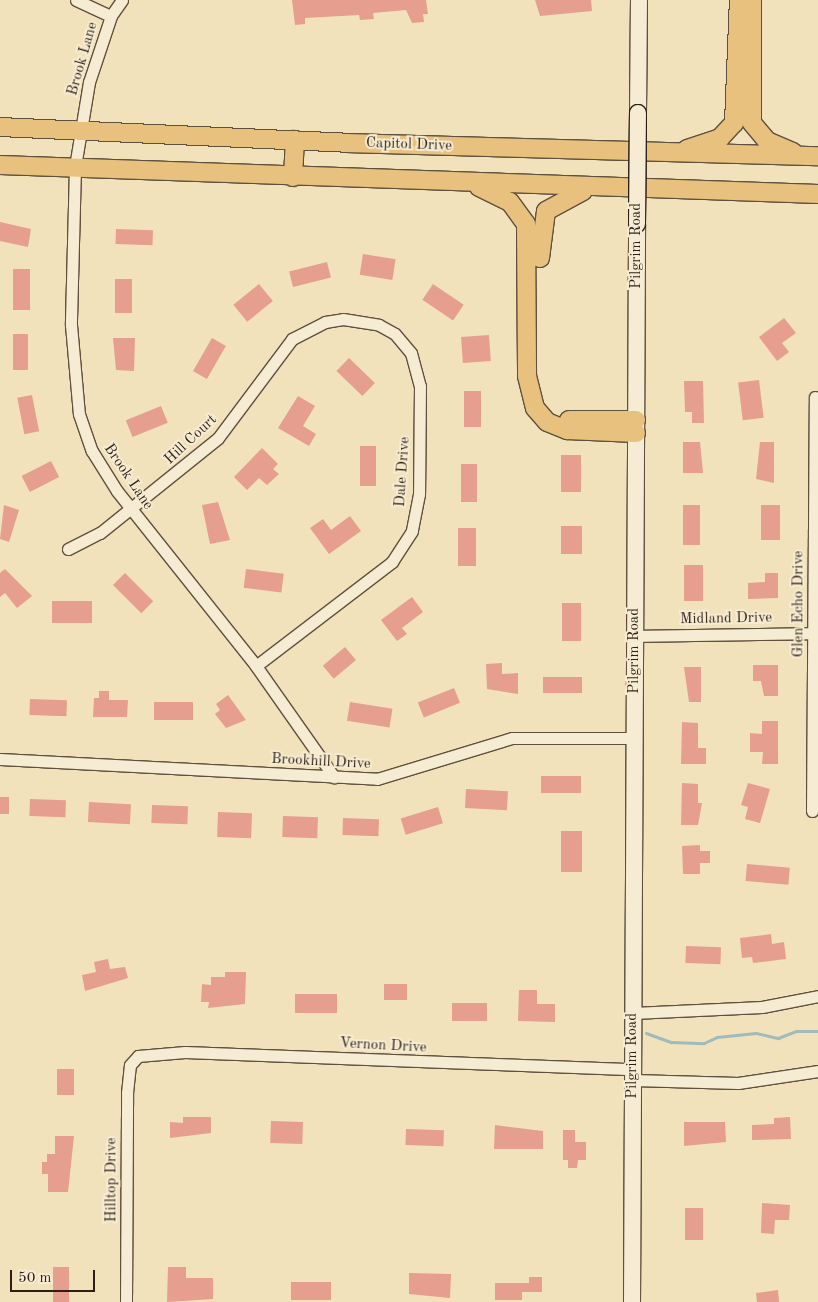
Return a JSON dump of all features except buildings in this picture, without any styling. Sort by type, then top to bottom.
[{"type":"main road","name":"Pilgrim Road","points":[[632,1302],[639,0]]},
{"type":"main road","points":[[673,154],[720,138],[734,122],[739,0]]},
{"type":"main road","points":[[752,0],[752,122],[767,141],[810,156]]},
{"type":"main road","name":"Capitol Drive","points":[[0,127],[673,154],[810,156]]},
{"type":"main road","points":[[293,177],[295,140]]},
{"type":"main road","points":[[0,165],[474,185],[818,194]]},
{"type":"main road","points":[[474,185],[510,202],[526,224],[526,376],[535,408],[548,422],[566,430],[636,427]]},
{"type":"main road","points":[[590,188],[551,205],[542,219],[538,385],[547,404],[564,418],[636,427]]},
{"type":"street","points":[[76,0],[111,16]]},
{"type":"street","name":"Brook Lane","points":[[122,0],[111,16],[89,82],[75,167],[74,389],[92,451],[130,510],[256,666],[334,777]]},
{"type":"street","name":"Dale Drive","points":[[256,666],[392,562],[412,531],[419,494],[420,386],[406,345],[389,330],[356,319],[310,328]]},
{"type":"street","name":"Hill Court","points":[[68,549],[130,510],[218,438],[277,355],[310,328]]},
{"type":"street","name":"Glen Echo Drive","points":[[812,811],[815,633],[815,397]]},
{"type":"street","name":"Midland Drive","points":[[635,636],[815,633]]},
{"type":"street","name":"Brookhill Drive","points":[[0,759],[334,777],[392,778],[512,738],[635,738]]},
{"type":"street","points":[[633,1013],[762,1008],[818,996]]},
{"type":"street","name":"Vernon Drive","points":[[133,1060],[144,1053],[185,1052],[633,1074],[738,1083],[818,1071]]},
{"type":"street","name":"Hilltop Drive","points":[[126,1302],[127,1093],[133,1060]]},
{"type":"waterway","points":[[646,1033],[671,1042],[704,1043],[717,1037],[756,1033],[778,1038],[796,1031],[818,1031]]}]
